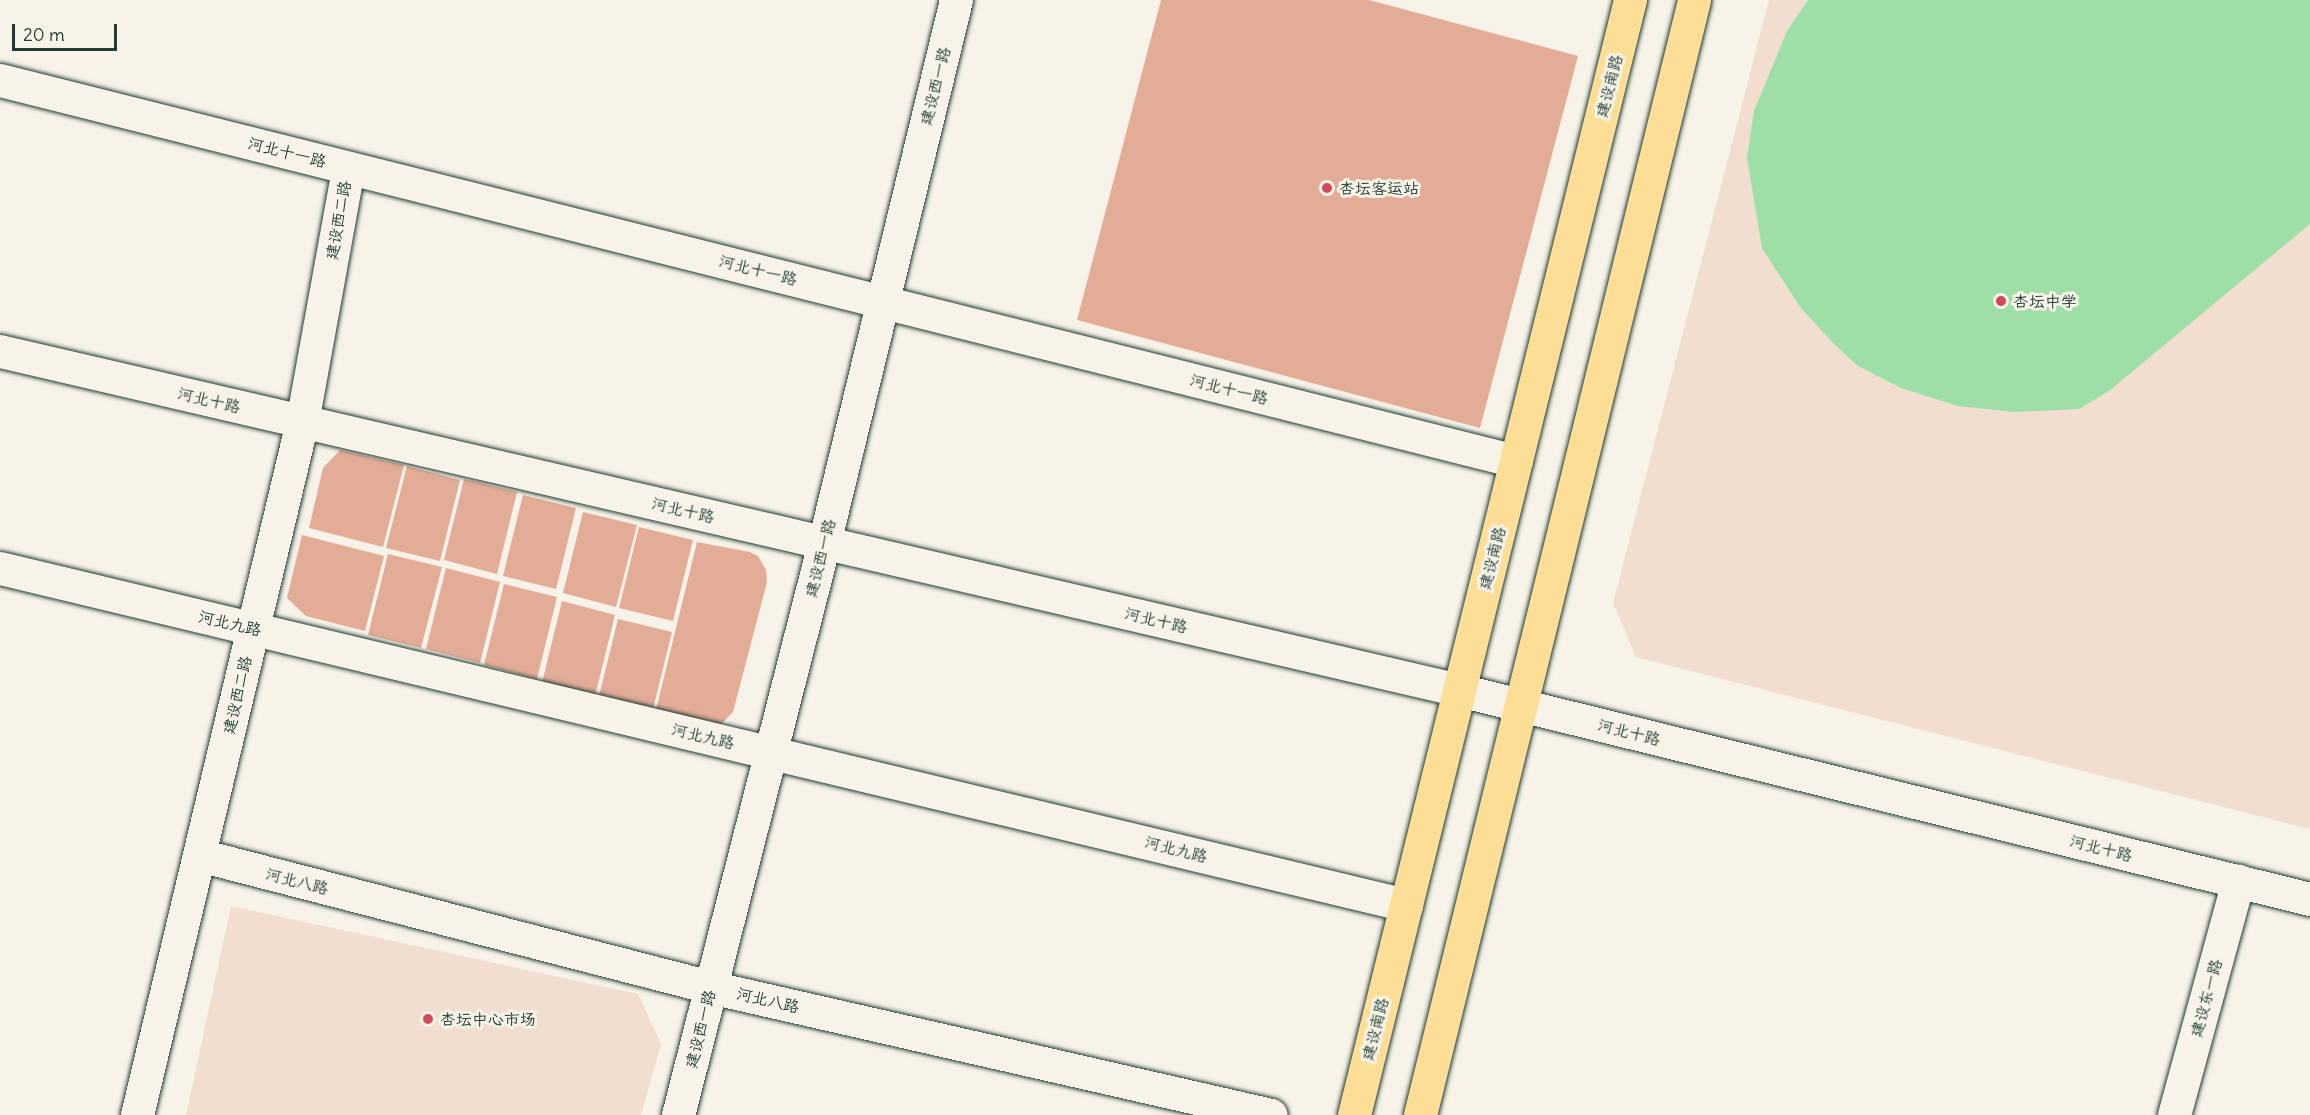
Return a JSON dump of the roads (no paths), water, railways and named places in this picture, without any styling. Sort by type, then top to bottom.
[{"type":"main road","name":"建设南路","points":[[1354,1115],[1630,0]]},
{"type":"main road","points":[[1420,1115],[1694,0]]},
{"type":"street","name":"建设西一路","points":[[678,1115],[824,543],[956,0]]},
{"type":"street","name":"河北十一路","points":[[0,81],[1516,461]]},
{"type":"street","name":"建设西二路","points":[[137,1115],[302,422],[348,168]]},
{"type":"street","name":"河北十路","points":[[0,351],[1459,690],[2310,899]]},
{"type":"street","name":"河北九路","points":[[0,568],[1406,905]]},
{"type":"street","name":"河北八路","points":[[199,855],[710,987],[1271,1115]]},
{"type":"street","name":"建设东一路","points":[[2174,1115],[2238,881]]},
{"type":"place","name":"杏坛客运站","points":[[1327,188]]},
{"type":"place","name":"杏坛中学","points":[[2001,301]]},
{"type":"place","name":"杏坛中心市场","points":[[428,1019]]}]
